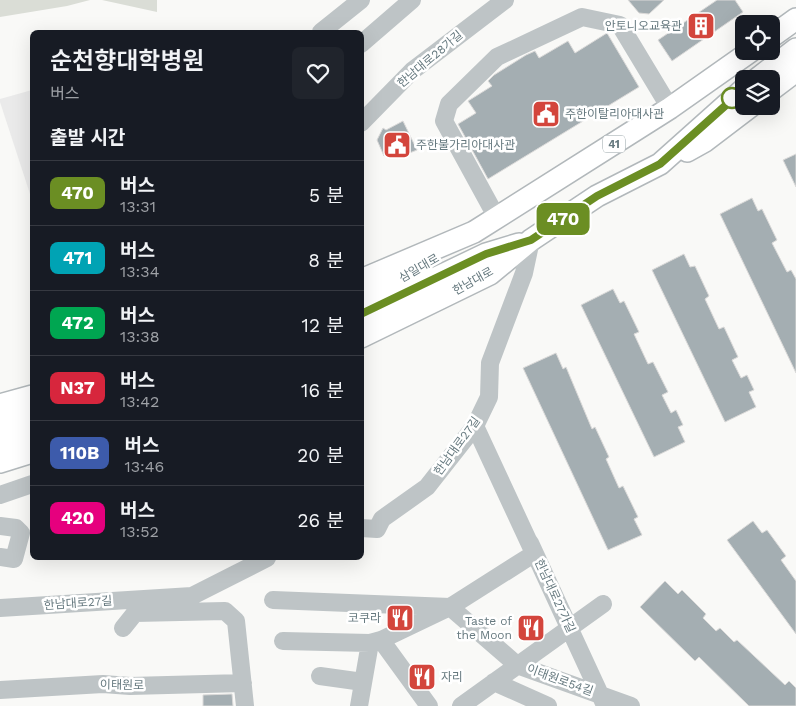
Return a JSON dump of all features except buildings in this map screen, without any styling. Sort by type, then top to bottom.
[{"type":"main road","points":[[780,31],[796,19]]},
{"type":"main road","points":[[769,70],[796,49]]},
{"type":"main road","name":"41","points":[[364,279],[474,232],[670,108],[738,60]]},
{"type":"main road","points":[[780,83],[796,71]]},
{"type":"main road","name":"한남대로","points":[[364,336],[490,274],[531,240],[597,196],[660,164],[735,97]]},
{"type":"main road","points":[[660,164],[705,142],[740,115]]},
{"type":"main road","name":"삼일대로","points":[[364,297],[426,266],[474,232]]},
{"type":"main road","name":"삼일대로","points":[[364,313],[486,254],[531,240]]},
{"type":"main road","points":[[0,405],[30,397]]},
{"type":"main road","points":[[0,424],[30,415]]},
{"type":"main road","points":[[0,442],[30,433]]},
{"type":"main road","points":[[0,462],[30,453]]},
{"type":"street","points":[[324,30],[361,0]]},
{"type":"street","points":[[364,41],[412,0]]},
{"type":"street","name":"한남대로28가길","points":[[364,120],[412,71],[504,0]]},
{"type":"street","points":[[497,218],[444,121],[448,104],[497,57],[582,17],[620,25],[670,108]]},
{"type":"street","name":"한남대로27길","points":[[364,528],[377,529],[382,519],[427,487],[475,426],[489,397],[490,363],[524,273],[531,240]]},
{"type":"street","name":"한남대로27가길","points":[[475,426],[603,700]]},
{"type":"street","points":[[0,495],[30,485]]},
{"type":"street","name":"한남대로27가길","points":[[284,641],[375,641],[450,607],[532,555],[533,551],[503,486]]},
{"type":"street","points":[[0,526],[16,528],[21,533],[14,559],[0,557]]},
{"type":"street","name":"한남대로27길","points":[[0,608],[192,596],[263,560]]},
{"type":"street","points":[[273,600],[450,607],[517,665]]},
{"type":"street","name":"이태원로54길","points":[[461,706],[603,604]]},
{"type":"street","points":[[123,628],[135,613],[224,611],[236,621],[245,706]]},
{"type":"street","points":[[359,706],[363,682],[375,641]]},
{"type":"street","points":[[375,641],[429,706]]},
{"type":"street","name":"이태원로54길","points":[[517,665],[603,700],[631,706]]},
{"type":"street","points":[[320,676],[363,682]]},
{"type":"street","points":[[494,682],[548,706]]},
{"type":"street","name":"이태원로","points":[[0,690],[102,684],[130,686],[243,683]]},
{"type":"shaded area","points":[[0,0],[90,0],[67,6],[0,17]]},
{"type":"shaded area","points":[[102,0],[157,0],[157,12]]},
{"type":"shaded area","points":[[30,91],[30,194],[0,102],[0,99]]},
{"type":"bus line","name":"470","points":[[364,313],[486,254],[531,240],[597,196],[660,164],[735,96]]},
{"type":"place","name":"안토니오교육관","points":[[701,26]]},
{"type":"place","name":"주한이탈리아대사관","points":[[546,114]]},
{"type":"place","name":"주한불가리아대사관","points":[[397,145]]},
{"type":"place","name":"코쿠라","points":[[400,618]]},
{"type":"place","name":"Taste of the Moon","points":[[531,628]]},
{"type":"place","name":"자리","points":[[422,677]]}]
